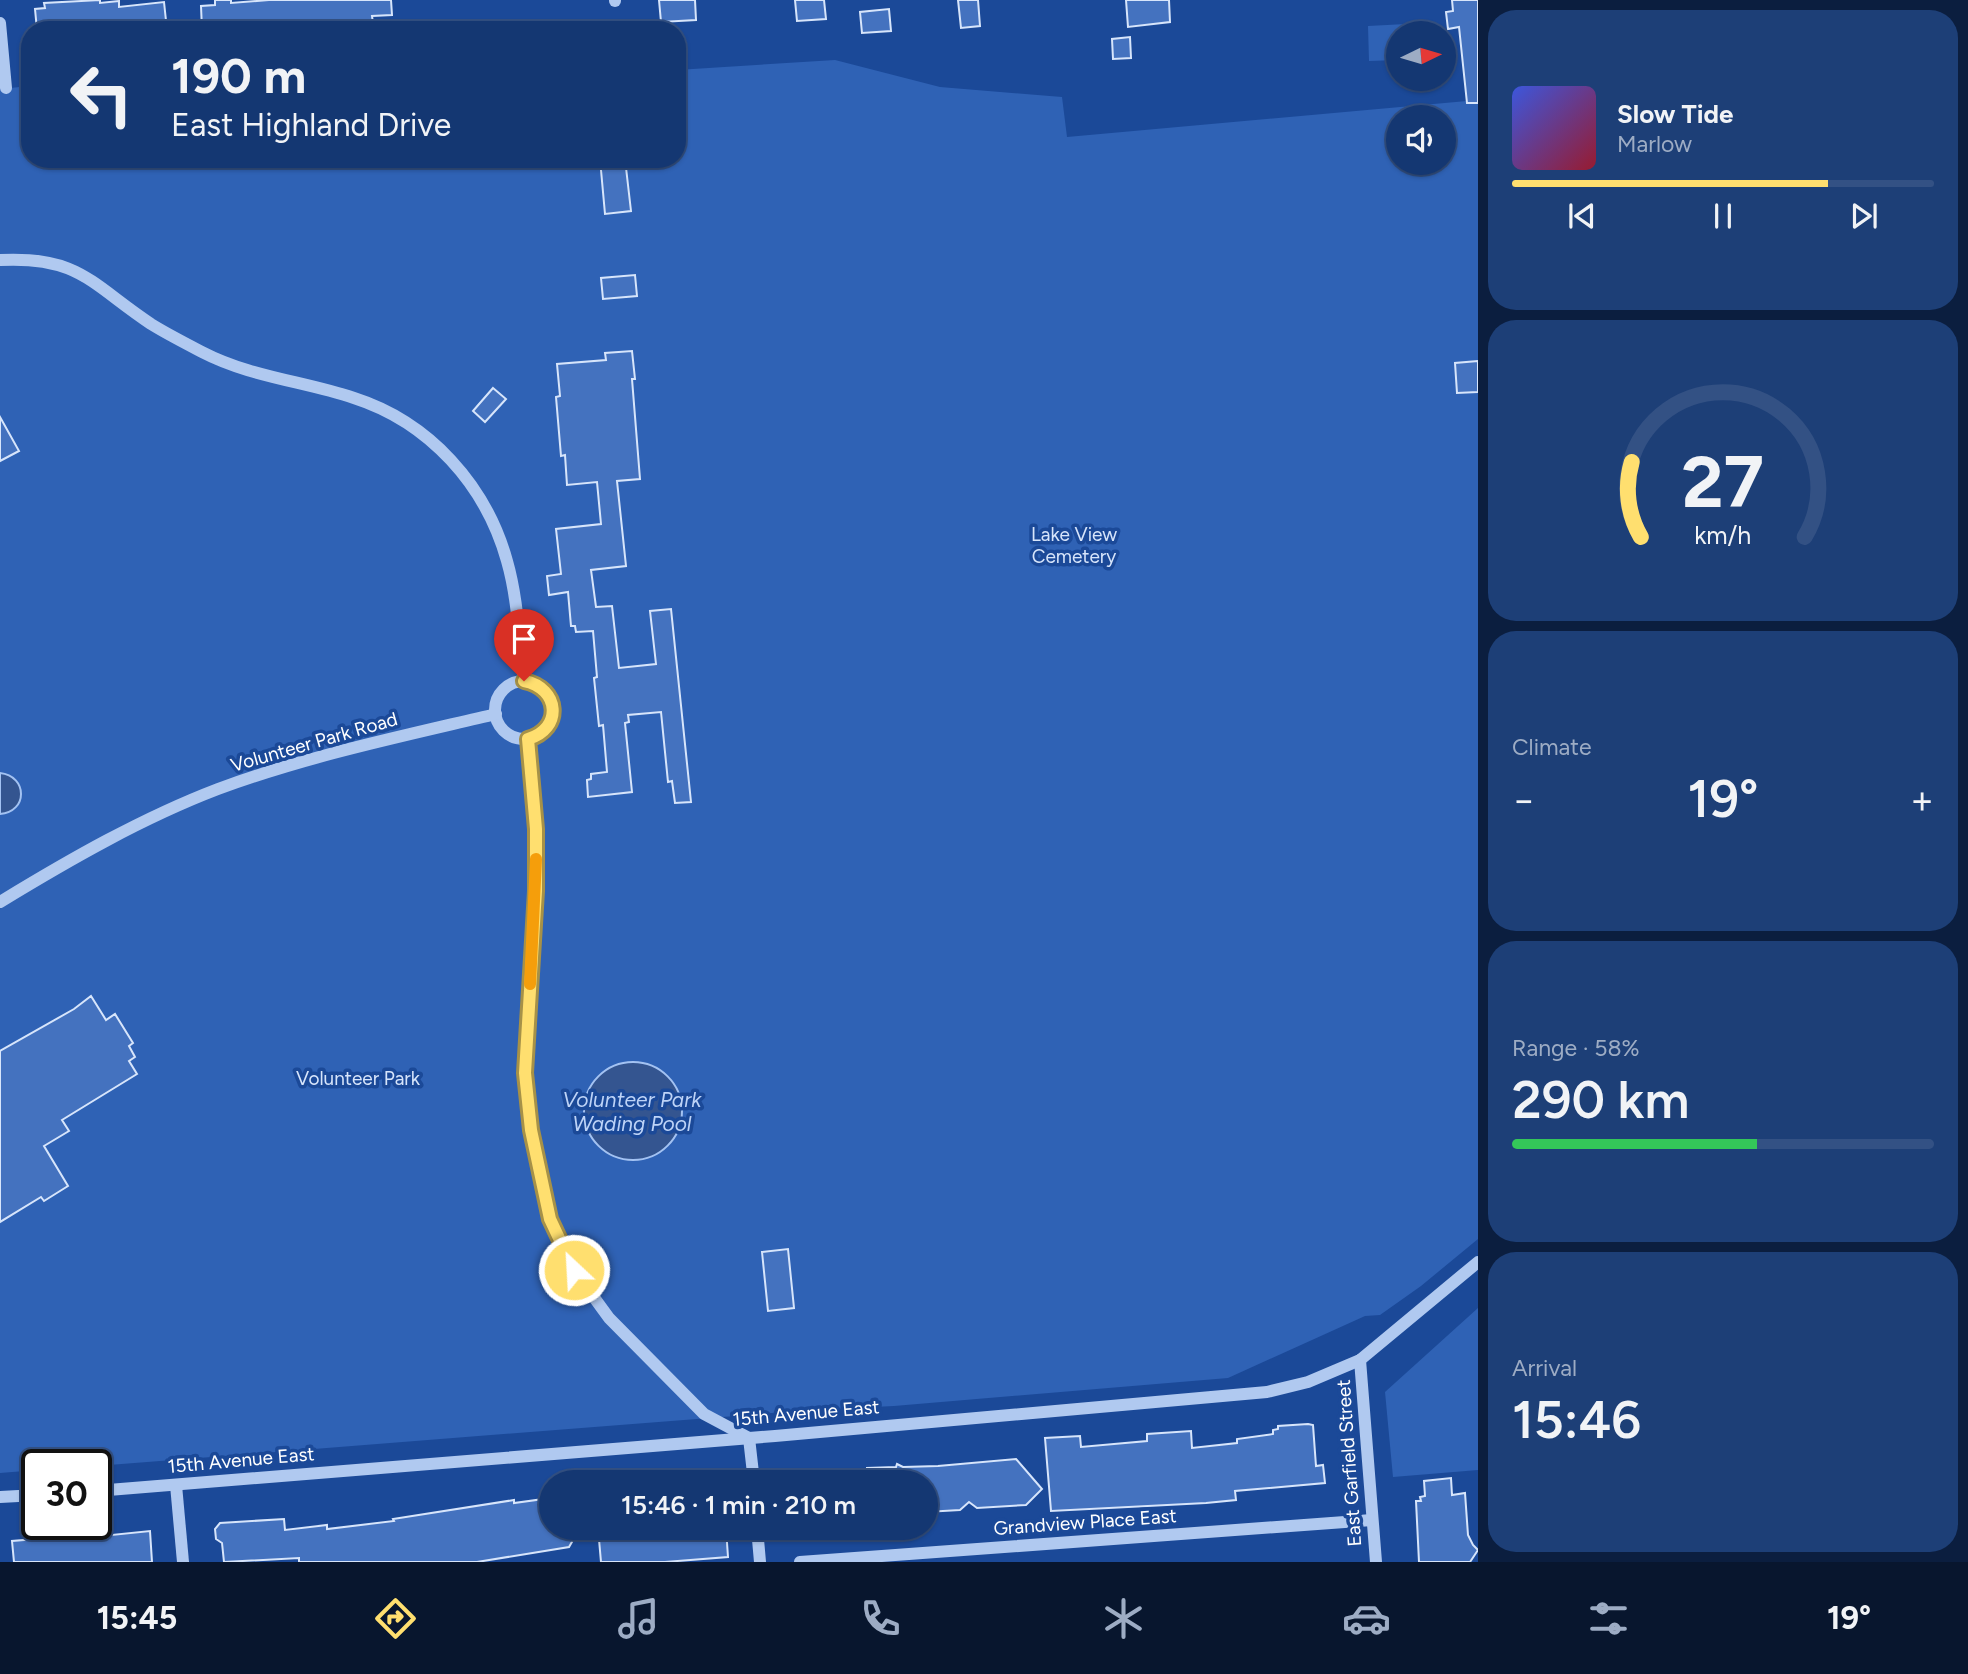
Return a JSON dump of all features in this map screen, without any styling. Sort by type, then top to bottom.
[{"type":"street","points":[[0,23],[6,88]]},
{"type":"street","points":[[0,260],[35,260],[71,268],[88,276],[152,324],[179,340],[235,366],[343,395],[379,408],[401,419],[442,451],[475,490],[499,537],[513,587],[524,681]]},
{"type":"street","points":[[524,681],[542,688],[552,707],[550,722],[545,730],[528,739],[510,735],[498,722],[496,714],[496,704],[506,688],[524,681]]},
{"type":"street","name":"Volunteer Park Road","points":[[0,902],[97,846],[217,790],[291,765],[496,714]]},
{"type":"street","points":[[528,739],[536,829],[536,891],[525,1073],[531,1130],[550,1219],[574,1270],[609,1318],[704,1414],[749,1438],[753,1470]]},
{"type":"street","name":"15th Avenue East","points":[[112,1490],[749,1438],[1267,1392],[1308,1382],[1360,1360],[1478,1262]]},
{"type":"street","name":"East Garfield Street","points":[[1360,1360],[1376,1562]]},
{"type":"street","points":[[176,1485],[183,1562]]},
{"type":"street","points":[[0,1497],[21,1496]]},
{"type":"street","name":"Grandview Place East","points":[[800,1562],[1372,1520]]},
{"type":"street","points":[[758,1540],[760,1562]]},
{"type":"green space","points":[[1386,25],[1386,60],[1369,61],[1368,26]]},
{"type":"green space","points":[[835,60],[940,87],[1062,97],[1067,137],[1386,108],[1386,175],[1456,175],[1456,105],[1422,105],[1478,100],[1478,1239],[1421,1286],[1380,1315],[1365,1316],[1228,1378],[112,1465],[112,1449],[21,1449],[21,1471],[0,1473],[0,89],[21,87],[21,168],[686,168],[686,69]]},
{"type":"green space","points":[[1478,1308],[1478,1470],[1393,1477],[1385,1392]]},
{"type":"water","points":[[0,773],[16,780],[21,794],[16,807],[0,814]]},
{"type":"water","name":"Volunteer Park Wading Pool","points":[[633,1062],[652,1065],[668,1076],[679,1092],[682,1111],[679,1130],[668,1146],[652,1157],[633,1160],[614,1157],[598,1146],[587,1130],[584,1111],[587,1092],[598,1076],[614,1065]]},
{"type":"building","points":[[215,0],[231,0],[231,3],[269,0],[391,0],[392,15],[372,16],[373,21],[202,21],[201,6],[215,5]]},
{"type":"building","points":[[659,0],[695,0],[696,20],[661,21]]},
{"type":"building","points":[[795,0],[824,0],[826,19],[797,21]]},
{"type":"building","points":[[958,0],[978,0],[980,26],[961,28]]},
{"type":"building","points":[[1126,0],[1169,0],[1170,22],[1128,27]]},
{"type":"building","points":[[1452,0],[1478,0],[1478,103],[1467,103],[1459,27],[1456,28],[1456,21],[1447,21],[1446,12],[1453,11]]},
{"type":"building","points":[[119,1],[119,7],[164,2],[166,21],[36,21],[35,9],[45,8],[44,3]]},
{"type":"building","points":[[889,9],[891,31],[862,33],[860,12]]},
{"type":"building","points":[[1130,37],[1131,58],[1113,59],[1112,39]]},
{"type":"building","points":[[601,168],[626,168],[631,211],[605,214]]},
{"type":"building","points":[[635,275],[637,296],[603,299],[601,278]]},
{"type":"building","points":[[632,351],[640,479],[617,481],[626,566],[591,570],[596,607],[612,606],[619,668],[656,664],[650,611],[671,609],[691,802],[675,803],[672,781],[668,782],[661,712],[628,715],[629,722],[625,723],[632,792],[588,797],[587,780],[591,779],[591,774],[607,772],[603,725],[599,726],[594,678],[597,677],[593,631],[576,632],[575,626],[571,626],[568,592],[549,595],[547,576],[561,574],[556,529],[601,524],[597,482],[567,485],[565,455],[561,456],[556,397],[560,396],[557,364],[606,360],[605,353]]},
{"type":"building","points":[[1478,361],[1478,392],[1457,393],[1455,363]]},
{"type":"building","points":[[493,388],[506,399],[485,422],[473,411]]},
{"type":"building","points":[[0,417],[19,451],[0,461]]},
{"type":"building","points":[[91,996],[106,1020],[115,1014],[133,1043],[129,1046],[135,1057],[129,1061],[137,1074],[62,1120],[69,1131],[44,1146],[68,1186],[44,1201],[41,1197],[0,1222],[0,1051],[74,1009]]},
{"type":"building","points":[[788,1249],[794,1308],[768,1311],[762,1252]]},
{"type":"building","points":[[1313,1425],[1316,1466],[1323,1465],[1325,1483],[1235,1491],[1236,1500],[1051,1511],[1045,1438],[1080,1436],[1081,1447],[1147,1441],[1147,1434],[1191,1431],[1192,1448],[1237,1443],[1237,1439],[1273,1434],[1273,1430],[1278,1429],[1278,1426]]},
{"type":"building","points":[[1016,1459],[1042,1489],[1026,1505],[977,1508],[969,1502],[960,1510],[938,1511],[938,1470],[867,1470],[896,1467],[897,1464],[903,1467]]},
{"type":"building","points":[[1451,1478],[1452,1495],[1465,1493],[1468,1535],[1478,1550],[1470,1562],[1419,1562],[1416,1501],[1421,1501],[1420,1497],[1425,1496],[1424,1481]]},
{"type":"building","points":[[514,1500],[514,1503],[539,1500],[539,1540],[573,1540],[569,1547],[477,1562],[299,1562],[299,1558],[224,1562],[222,1543],[216,1539],[215,1529],[220,1523],[284,1519],[285,1530],[327,1525],[327,1529],[394,1521],[393,1519]]},
{"type":"building","points":[[150,1531],[152,1562],[14,1562],[12,1541],[112,1540],[112,1535]]},
{"type":"building","points":[[599,1540],[727,1540],[728,1557],[665,1562],[601,1562]]},
{"type":"slow traffic","points":[[530,984],[536,859]]},
{"type":"route","points":[[524,681],[542,688],[552,704],[553,713],[545,730],[528,739],[536,829],[536,891],[525,1073],[531,1130],[550,1219],[574,1270]]},
{"type":"park label","name":"Lake View Cemetery","points":[[1074,545]]},
{"type":"park label","name":"Volunteer Park","points":[[358,1078]]}]
